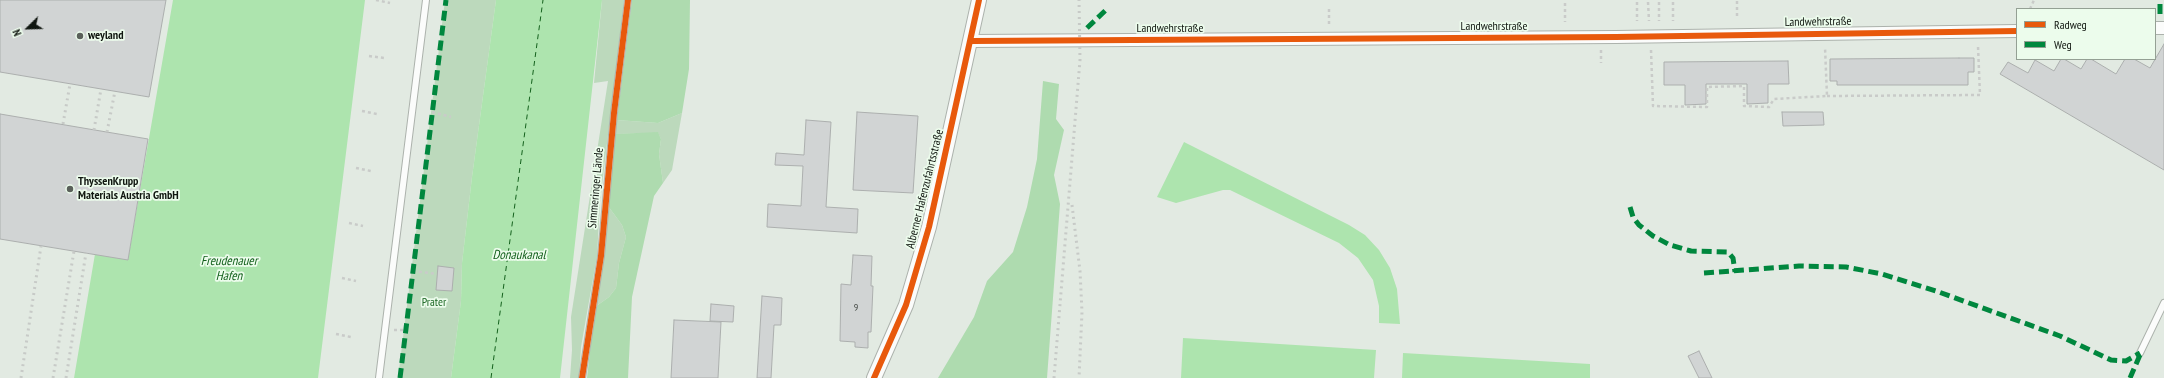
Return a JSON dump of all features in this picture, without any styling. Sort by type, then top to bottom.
[{"type":"street","name":"Alberner Hafenzufahrtsstraße","points":[[874,378],[906,305],[929,227],[972,41],[979,0]]},
{"type":"street","name":"Landwehrstraße","points":[[972,41],[1616,37],[2016,31]]},
{"type":"lane","points":[[379,378],[426,0]]},
{"type":"lane","name":"Simmeringer Lände","points":[[582,378],[601,256],[614,113],[628,0]]},
{"type":"lane","points":[[2140,353],[2164,303]]},
{"type":"path","points":[[376,0],[390,3]]},
{"type":"path","points":[[1737,1],[1737,19]]},
{"type":"path","points":[[1637,2],[1637,21]]},
{"type":"path","points":[[1648,2],[1649,21]]},
{"type":"path","points":[[1659,2],[1659,21]]},
{"type":"path","points":[[1673,2],[1673,21]]},
{"type":"path","points":[[1565,3],[1566,22]]},
{"type":"path","points":[[1329,6],[1329,24]]},
{"type":"path","points":[[1825,33],[1827,96]]},
{"type":"path","points":[[1651,49],[1653,106],[1707,107],[1707,87],[1744,86],[1744,106],[1768,107],[1774,99],[1827,96],[1980,95],[1978,46]]},
{"type":"path","points":[[369,56],[384,58]]},
{"type":"path","points":[[362,111],[377,114]]},
{"type":"path","points":[[432,112],[451,116]]},
{"type":"path","points":[[356,168],[371,171]]},
{"type":"path","points":[[349,223],[363,226]]},
{"type":"path","points":[[413,271],[437,274]]},
{"type":"path","points":[[342,278],[356,281]]},
{"type":"path","points":[[336,334],[351,337]]},
{"type":"green space","name":"Prater","points":[[445,0],[496,0],[462,263],[461,301],[451,378],[398,378]]},
{"type":"green space","points":[[602,0],[624,0],[600,202],[597,256],[581,347],[579,378],[570,378],[572,350],[571,317],[608,81],[594,83]]},
{"type":"green space","points":[[682,113],[672,170],[663,183],[659,154],[661,139],[658,133],[615,134],[617,120],[658,123]]},
{"type":"green space","points":[[608,206],[622,225],[626,237],[619,263],[616,288],[609,297],[595,307],[603,265]]},
{"type":"shaded area","points":[[632,0],[690,0],[689,69],[682,113],[658,123],[617,120]]},
{"type":"shaded area","points":[[1043,81],[1059,84],[1056,119],[1064,130],[1054,175],[1060,204],[1047,378],[938,378],[974,317],[987,281],[1013,252],[1027,207],[1037,159]]},
{"type":"shaded area","points":[[658,132],[661,139],[659,154],[663,183],[654,196],[632,297],[628,378],[587,378],[595,307],[609,297],[616,288],[619,263],[626,237],[622,225],[608,206],[615,134]]},
{"type":"water","name":"Freudenauer Hafen","points":[[173,0],[365,0],[318,378],[74,378],[95,254],[128,259]]},
{"type":"water","name":"Donaukanal","points":[[496,0],[602,0],[560,378],[451,378],[461,301],[462,263],[472,177]]},
{"type":"water","points":[[1184,142],[1349,225],[1365,235],[1379,250],[1390,268],[1397,289],[1400,324],[1379,323],[1379,306],[1373,280],[1358,258],[1339,243],[1230,190],[1223,190],[1176,203],[1157,197]]},
{"type":"water","points":[[1183,338],[1376,350],[1374,378],[1181,378]]},
{"type":"water","points":[[1403,353],[1590,364],[1590,378],[1402,378]]},
{"type":"building","name":"weyland","points":[[0,0],[166,0],[149,97],[0,72]]},
{"type":"building","points":[[2164,44],[2164,170],[2000,74],[2008,62],[2028,73],[2035,60],[2054,71],[2060,60],[2066,60],[2081,69],[2086,60],[2093,60],[2116,74],[2124,60],[2136,60],[2150,68]]},
{"type":"building","points":[[1974,58],[1974,72],[1968,72],[1968,85],[1837,85],[1837,81],[1830,81],[1830,59]]},
{"type":"building","points":[[1788,61],[1789,84],[1768,84],[1768,103],[1747,104],[1747,84],[1706,84],[1706,104],[1685,105],[1685,85],[1664,85],[1664,62]]},
{"type":"building","points":[[857,112],[918,116],[913,193],[853,190]]},
{"type":"building","points":[[1782,112],[1823,112],[1824,125],[1783,126]]},
{"type":"building","name":"ThyssenKrupp Materials Austria GmbH","points":[[0,114],[148,139],[128,260],[0,239]]},
{"type":"building","points":[[806,120],[831,122],[826,207],[858,209],[857,233],[767,227],[768,204],[801,206],[803,166],[775,165],[776,153],[804,155]]},
{"type":"building","points":[[853,255],[872,256],[871,286],[873,286],[871,332],[868,332],[868,348],[855,347],[855,342],[840,341],[841,284],[851,285]]},
{"type":"building","points":[[438,266],[454,268],[452,291],[436,290]]},
{"type":"building","points":[[762,296],[782,298],[781,325],[774,325],[771,378],[757,378]]},
{"type":"building","points":[[711,304],[734,306],[733,322],[710,321]]},
{"type":"building","points":[[674,320],[721,322],[718,378],[671,378]]},
{"type":"building","points":[[1699,351],[1712,378],[1699,378],[1688,356]]},
{"type":"ferry route","points":[[491,378],[543,0]]},
{"type":"railway","points":[[1054,378],[1080,60],[1079,0]]},
{"type":"railway","points":[[63,124],[70,84]]},
{"type":"railway","points":[[94,130],[101,89]]},
{"type":"railway","points":[[107,132],[115,91]]},
{"type":"railway","points":[[1072,205],[1080,271],[1082,312],[1079,378]]},
{"type":"railway","points":[[21,378],[41,246]]},
{"type":"railway","points":[[53,378],[74,251]]},
{"type":"railway","points":[[66,378],[86,253]]},
{"type":"marked path","points":[[400,378],[446,0]]},
{"type":"marked path","points":[[2160,0],[2160,14]]},
{"type":"marked path","points":[[1087,28],[1107,9]]},
{"type":"marked path","points":[[1630,207],[1633,217],[1639,225],[1653,236],[1670,245],[1691,251],[1728,252],[1733,258],[1735,272]]},
{"type":"marked path","points":[[1704,273],[1799,266],[1846,267],[1882,274],[1936,291],[2060,336],[2111,360],[2126,361],[2140,353]]},
{"type":"marked path","points":[[2130,378],[2140,355]]},
{"type":"cycle path","points":[[582,378],[601,256],[614,113],[628,0]]},
{"type":"cycle path","points":[[874,378],[906,305],[929,227],[979,0]]},
{"type":"cycle path","points":[[972,41],[1616,37],[2016,31]]},
{"type":"place","name":"weyland","points":[[80,36]]},
{"type":"place","name":"ThyssenKrupp Materials Austria GmbH","points":[[70,189]]}]
